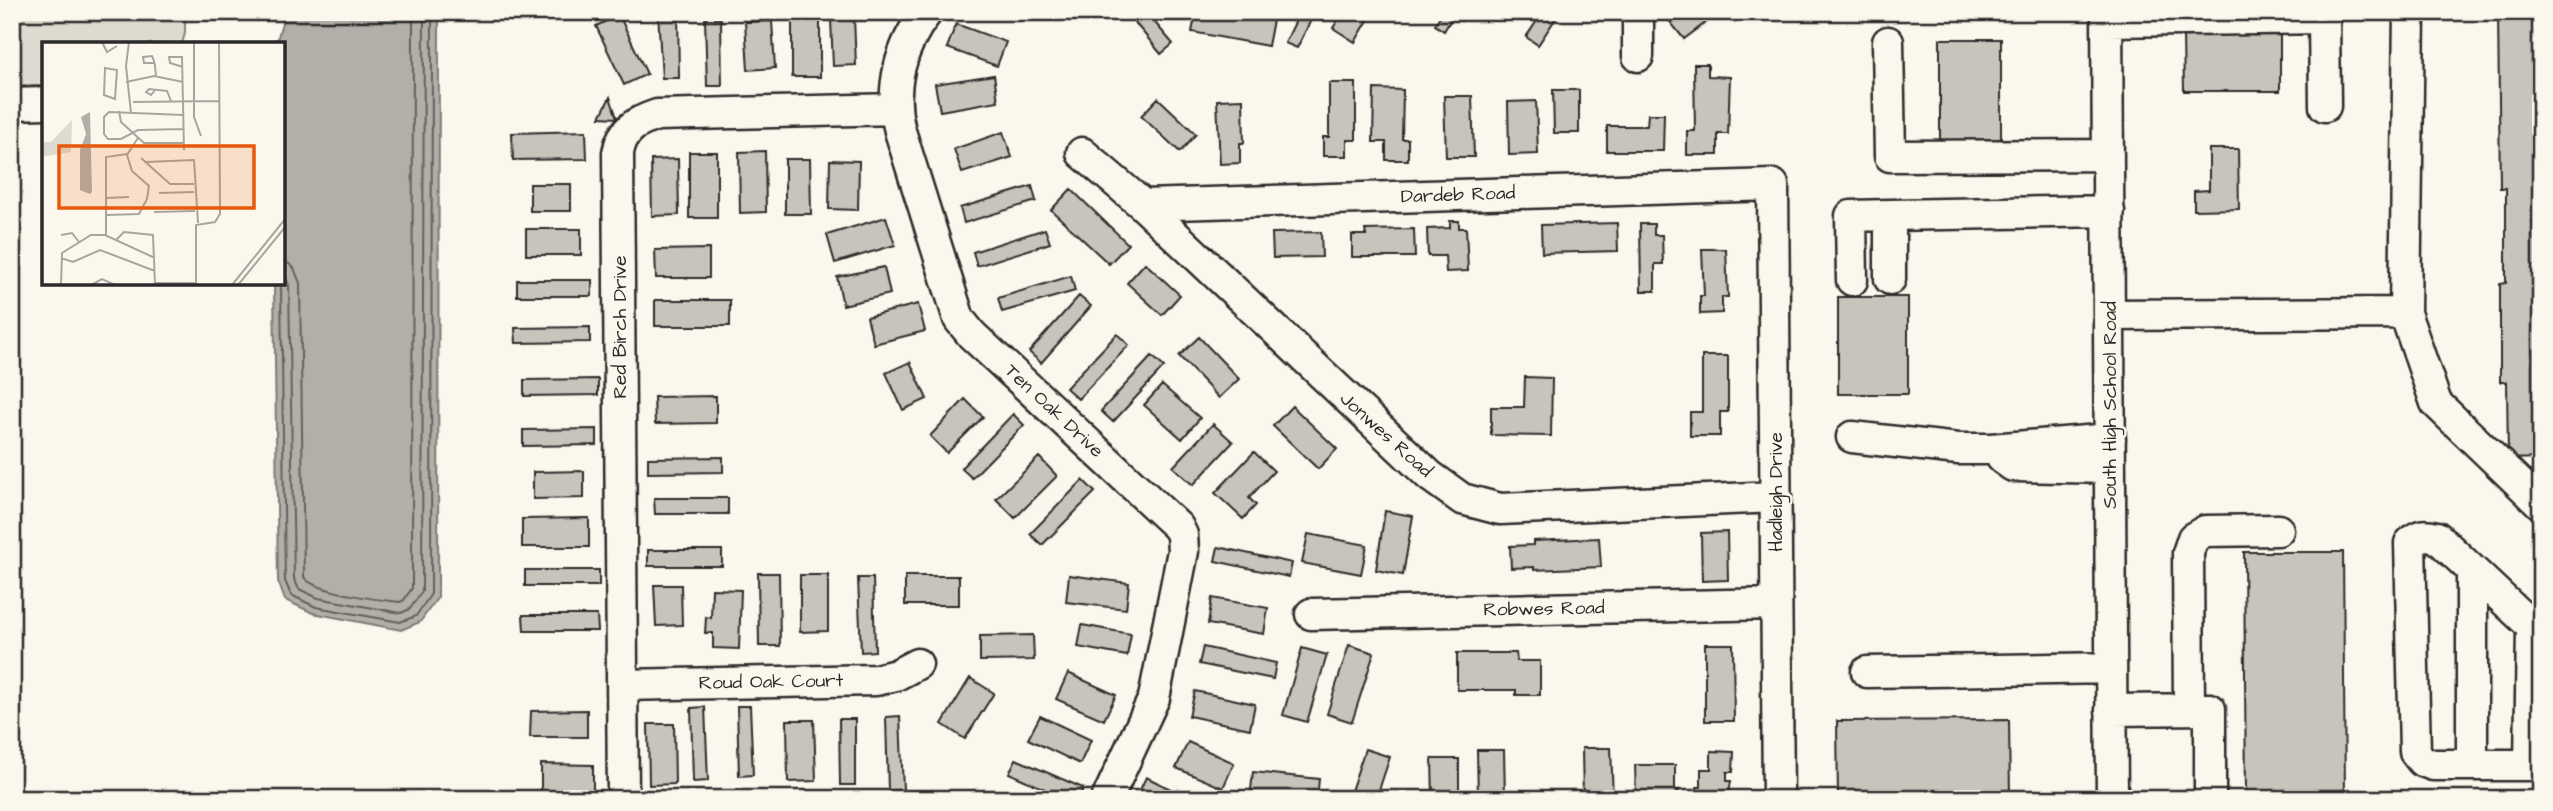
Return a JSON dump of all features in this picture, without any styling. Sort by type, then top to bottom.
[{"type":"street","name":"Ten Oak Drive","points":[[927,12],[911,34],[903,54],[896,82],[896,109],[900,131],[963,325],[1178,527],[1182,536],[1183,551],[1154,698],[1107,799]]},
{"type":"street","points":[[1638,12],[1639,57]]},
{"type":"street","points":[[2409,12],[2405,313],[2436,404],[2541,504]]},
{"type":"street","points":[[2107,16],[2324,18],[2325,106]]},
{"type":"street","name":"South High School Road","points":[[2107,16],[2112,799]]},
{"type":"street","points":[[1888,42],[1890,156],[2108,156]]},
{"type":"street","points":[[12,104],[42,103]]},
{"type":"street","name":"Red Birch Drive","points":[[623,799],[618,153],[622,139],[635,123],[657,115],[896,109]]},
{"type":"street","name":"Jonwes Road","points":[[1082,153],[1143,205],[1430,476],[1462,499],[1500,509],[1776,497]]},
{"type":"street","name":"Dardeb Road","points":[[1143,205],[1773,185]]},
{"type":"street","name":"Hadleigh Drive","points":[[1773,185],[1777,799]]},
{"type":"street","points":[[1852,280],[1851,216],[2109,211]]},
{"type":"street","points":[[1890,215],[1891,279]]},
{"type":"street","points":[[2109,315],[2405,313]]},
{"type":"street","points":[[1852,437],[1958,449],[1991,449],[2110,439]]},
{"type":"street","points":[[1991,449],[2013,466],[2110,468]]},
{"type":"street","points":[[2189,708],[2188,553],[2193,538],[2205,530],[2278,530]]},
{"type":"street","points":[[2426,534],[2437,537],[2472,570],[2537,631],[2536,765],[2433,765],[2422,761],[2415,752],[2410,543],[2417,536],[2426,534]]},
{"type":"street","points":[[2472,570],[2472,765]]},
{"type":"street","name":"Robwes Road","points":[[1311,614],[1776,604]]},
{"type":"street","name":"Roud Oak Court","points":[[622,685],[876,680],[896,675],[917,664]]},
{"type":"street","points":[[1867,672],[2111,668]]},
{"type":"street","points":[[2111,709],[2210,709],[2210,799]]},
{"type":"shaded area","points":[[12,12],[185,12],[183,42],[42,42],[42,86],[12,86]]},
{"type":"water","points":[[285,12],[439,12],[438,597],[420,622],[401,630],[313,613],[285,600],[278,581],[274,285],[285,285],[285,42],[277,42]]},
{"type":"building","points":[[678,12],[679,78],[662,78],[658,13]]},
{"type":"building","points":[[1126,12],[1146,12],[1173,44],[1161,54]]},
{"type":"building","points":[[1196,12],[1229,12],[1273,20],[1268,46],[1192,32]]},
{"type":"building","points":[[1300,12],[1315,12],[1297,48],[1285,43]]},
{"type":"building","points":[[1343,12],[1373,12],[1355,42],[1333,28]]},
{"type":"building","points":[[1442,12],[1467,12],[1461,21],[1453,16],[1444,31],[1435,25]]},
{"type":"building","points":[[1543,12],[1560,12],[1538,45],[1526,37]]},
{"type":"building","points":[[1674,12],[1720,12],[1684,39],[1667,18]]},
{"type":"building","points":[[2498,12],[2541,12],[2541,458],[2508,459],[2507,382],[2500,382],[2500,284],[2506,283],[2506,188],[2500,188]]},
{"type":"building","points":[[619,15],[647,74],[624,85],[596,26]]},
{"type":"building","points":[[792,17],[820,17],[820,77],[792,77]]},
{"type":"building","points":[[854,18],[856,65],[833,66],[831,19]]},
{"type":"building","points":[[705,19],[721,19],[722,86],[707,86]]},
{"type":"building","points":[[772,21],[775,68],[748,70],[745,22]]},
{"type":"building","points":[[956,24],[1006,42],[997,66],[947,48]]},
{"type":"building","points":[[2183,35],[2280,35],[2280,91],[2184,91]]},
{"type":"building","points":[[1940,39],[2001,39],[2001,143],[1940,143]]},
{"type":"building","points":[[1694,64],[1708,64],[1708,76],[1730,77],[1728,134],[1718,134],[1718,155],[1687,155],[1687,131],[1695,131]]},
{"type":"building","points":[[994,75],[998,101],[940,111],[935,84]]},
{"type":"building","points":[[1329,83],[1356,83],[1356,140],[1347,140],[1347,156],[1323,156],[1323,137],[1329,137]]},
{"type":"building","points":[[1374,89],[1403,90],[1402,139],[1408,139],[1408,160],[1386,160],[1386,142],[1373,142]]},
{"type":"building","points":[[1553,90],[1579,90],[1579,133],[1554,133]]},
{"type":"building","points":[[1444,96],[1472,96],[1474,157],[1446,157]]},
{"type":"building","points":[[610,97],[617,118],[600,117]]},
{"type":"building","points":[[1158,98],[1196,134],[1180,152],[1141,116]]},
{"type":"building","points":[[1243,99],[1244,143],[1240,143],[1240,163],[1220,164],[1217,100]]},
{"type":"building","points":[[1536,101],[1538,154],[1509,155],[1508,102]]},
{"type":"building","points":[[1648,114],[1664,114],[1663,151],[1607,151],[1607,126],[1647,126]]},
{"type":"building","points":[[586,131],[587,159],[513,160],[512,133]]},
{"type":"building","points":[[1003,132],[1012,157],[962,173],[954,149]]},
{"type":"building","points":[[2209,149],[2238,149],[2239,209],[2194,210],[2194,191],[2209,190]]},
{"type":"building","points":[[765,151],[766,212],[740,213],[739,152]]},
{"type":"building","points":[[689,152],[717,152],[717,218],[689,218]]},
{"type":"building","points":[[678,159],[679,215],[652,216],[651,160]]},
{"type":"building","points":[[785,159],[810,159],[811,214],[785,214]]},
{"type":"building","points":[[830,160],[859,161],[858,210],[829,209]]},
{"type":"building","points":[[530,184],[571,184],[571,211],[530,211]]},
{"type":"building","points":[[1032,186],[1036,201],[964,223],[960,208]]},
{"type":"building","points":[[1071,189],[1128,244],[1109,264],[1051,210]]},
{"type":"building","points":[[886,217],[895,245],[835,263],[827,235]]},
{"type":"building","points":[[1450,221],[1459,221],[1459,228],[1466,228],[1468,271],[1446,272],[1445,256],[1428,256],[1427,229],[1450,228]]},
{"type":"building","points":[[1617,223],[1618,251],[1542,253],[1541,225]]},
{"type":"building","points":[[1640,224],[1654,224],[1654,235],[1662,235],[1663,264],[1655,264],[1655,291],[1641,291]]},
{"type":"building","points":[[526,229],[581,229],[581,255],[526,255]]},
{"type":"building","points":[[1045,229],[1050,243],[977,266],[973,252]]},
{"type":"building","points":[[1414,229],[1415,257],[1352,257],[1352,235],[1366,235],[1365,230]]},
{"type":"building","points":[[1321,232],[1322,257],[1273,258],[1272,233]]},
{"type":"building","points":[[709,249],[709,278],[656,278],[655,250]]},
{"type":"building","points":[[1702,249],[1726,249],[1728,297],[1722,297],[1722,313],[1700,314],[1700,296],[1704,296]]},
{"type":"building","points":[[1145,263],[1180,295],[1162,315],[1127,283]]},
{"type":"building","points":[[884,267],[890,294],[843,305],[837,277]]},
{"type":"building","points":[[1071,276],[1075,291],[1002,312],[998,298]]},
{"type":"building","points":[[517,280],[592,280],[592,296],[517,296]]},
{"type":"building","points":[[1079,296],[1091,306],[1041,363],[1029,352]]},
{"type":"building","points":[[1838,297],[1908,297],[1908,394],[1838,394]]},
{"type":"building","points":[[655,300],[730,300],[730,326],[655,326]]},
{"type":"building","points":[[918,304],[925,331],[874,344],[867,317]]},
{"type":"building","points":[[590,327],[590,342],[516,343],[515,328]]},
{"type":"building","points":[[1117,334],[1129,345],[1078,399],[1066,388]]},
{"type":"building","points":[[1199,337],[1239,379],[1219,398],[1179,356]]},
{"type":"building","points":[[1152,356],[1164,367],[1113,422],[1101,411]]},
{"type":"building","points":[[1702,356],[1728,356],[1728,412],[1720,412],[1720,436],[1690,436],[1690,412],[1702,412]]},
{"type":"building","points":[[910,362],[927,399],[903,410],[886,373]]},
{"type":"building","points":[[1525,377],[1552,378],[1551,436],[1491,435],[1491,407],[1524,407]]},
{"type":"building","points":[[598,379],[598,395],[524,396],[524,380]]},
{"type":"building","points":[[1162,385],[1200,418],[1182,439],[1144,405]]},
{"type":"building","points":[[716,396],[716,423],[655,424],[654,397]]},
{"type":"building","points":[[965,399],[983,417],[947,453],[930,436]]},
{"type":"building","points":[[1292,406],[1337,449],[1318,469],[1273,426]]},
{"type":"building","points":[[1013,414],[1024,425],[972,478],[961,468]]},
{"type":"building","points":[[1213,424],[1233,442],[1193,485],[1173,467]]},
{"type":"building","points":[[597,429],[597,445],[523,446],[523,430]]},
{"type":"building","points":[[1254,452],[1274,471],[1249,498],[1256,505],[1243,519],[1215,493]]},
{"type":"building","points":[[723,457],[723,472],[648,473],[648,458]]},
{"type":"building","points":[[1039,457],[1057,476],[1015,518],[996,499]]},
{"type":"building","points":[[584,471],[584,498],[533,499],[533,472]]},
{"type":"building","points":[[1083,480],[1095,492],[1042,545],[1030,534]]},
{"type":"building","points":[[654,498],[728,498],[728,514],[655,514]]},
{"type":"building","points":[[1385,511],[1413,516],[1403,575],[1376,570]]},
{"type":"building","points":[[589,518],[589,547],[522,547],[522,519]]},
{"type":"building","points":[[1727,532],[1728,580],[1702,581],[1701,533]]},
{"type":"building","points":[[1308,534],[1367,545],[1361,574],[1302,563]]},
{"type":"building","points":[[1599,538],[1601,567],[1534,570],[1534,567],[1511,568],[1510,546],[1533,545],[1533,541]]},
{"type":"building","points":[[1218,547],[1292,563],[1289,577],[1215,561]]},
{"type":"building","points":[[648,550],[722,550],[722,566],[648,566]]},
{"type":"building","points":[[2244,552],[2343,552],[2345,799],[2246,799]]},
{"type":"building","points":[[525,570],[599,570],[599,586],[525,586]]},
{"type":"building","points":[[758,573],[779,573],[780,646],[759,646]]},
{"type":"building","points":[[800,575],[828,575],[828,631],[800,632]]},
{"type":"building","points":[[1069,575],[1129,583],[1126,609],[1066,602]]},
{"type":"building","points":[[905,576],[959,576],[959,605],[905,605]]},
{"type":"building","points":[[858,578],[873,578],[875,651],[861,652]]},
{"type":"building","points":[[654,585],[681,585],[682,625],[656,626]]},
{"type":"building","points":[[712,589],[741,590],[739,649],[713,648],[713,633],[705,633],[706,617],[711,618]]},
{"type":"building","points":[[1212,598],[1268,608],[1264,634],[1208,624]]},
{"type":"building","points":[[523,615],[597,615],[598,631],[524,631]]},
{"type":"building","points":[[1082,625],[1131,634],[1127,656],[1078,647]]},
{"type":"building","points":[[1033,635],[1034,660],[980,661],[980,636]]},
{"type":"building","points":[[1705,644],[1733,644],[1734,721],[1705,721]]},
{"type":"building","points":[[1349,645],[1374,653],[1352,722],[1327,714]]},
{"type":"building","points":[[1203,647],[1276,663],[1273,679],[1199,664]]},
{"type":"building","points":[[1302,648],[1327,655],[1307,722],[1283,715]]},
{"type":"building","points":[[1457,653],[1516,653],[1517,661],[1540,661],[1540,695],[1516,695],[1516,690],[1457,690]]},
{"type":"building","points":[[1068,673],[1116,695],[1104,720],[1056,699]]},
{"type":"building","points":[[970,678],[994,693],[965,739],[942,724]]},
{"type":"building","points":[[1195,691],[1255,704],[1250,729],[1189,716]]},
{"type":"building","points":[[737,706],[750,706],[753,775],[739,776]]},
{"type":"building","points":[[705,707],[708,781],[693,782],[691,708]]},
{"type":"building","points":[[587,710],[587,737],[530,737],[531,711]]},
{"type":"building","points":[[900,716],[903,790],[888,791],[886,717]]},
{"type":"building","points":[[1040,716],[1091,740],[1080,764],[1028,739]]},
{"type":"building","points":[[839,719],[855,719],[855,785],[840,785]]},
{"type":"building","points":[[787,720],[814,720],[816,781],[788,782]]},
{"type":"building","points":[[2009,720],[2010,799],[1838,799],[1837,721]]},
{"type":"building","points":[[648,724],[674,724],[675,784],[649,785]]},
{"type":"building","points":[[1188,742],[1234,763],[1223,788],[1176,768]]},
{"type":"building","points":[[1582,748],[1611,748],[1613,798],[1625,799],[1583,799]]},
{"type":"building","points":[[1365,749],[1390,757],[1376,799],[1363,799],[1350,794]]},
{"type":"building","points":[[1477,750],[1504,750],[1505,798],[1478,798]]},
{"type":"building","points":[[1711,751],[1734,752],[1733,772],[1727,772],[1727,781],[1731,781],[1728,799],[1702,799],[1702,796],[1697,795],[1697,787],[1701,787],[1701,769],[1711,769]]},
{"type":"building","points":[[1016,759],[1083,788],[1079,799],[1067,799],[1009,773]]},
{"type":"building","points":[[1432,759],[1459,759],[1459,799],[1433,799]]},
{"type":"building","points":[[541,764],[593,765],[593,792],[541,791]]},
{"type":"building","points":[[1635,765],[1675,765],[1675,791],[1679,791],[1679,799],[1649,799],[1649,793],[1636,793]]},
{"type":"building","points":[[1253,772],[1319,779],[1317,799],[1250,799]]},
{"type":"building","points":[[1146,777],[1191,799],[1154,799],[1139,792]]}]
